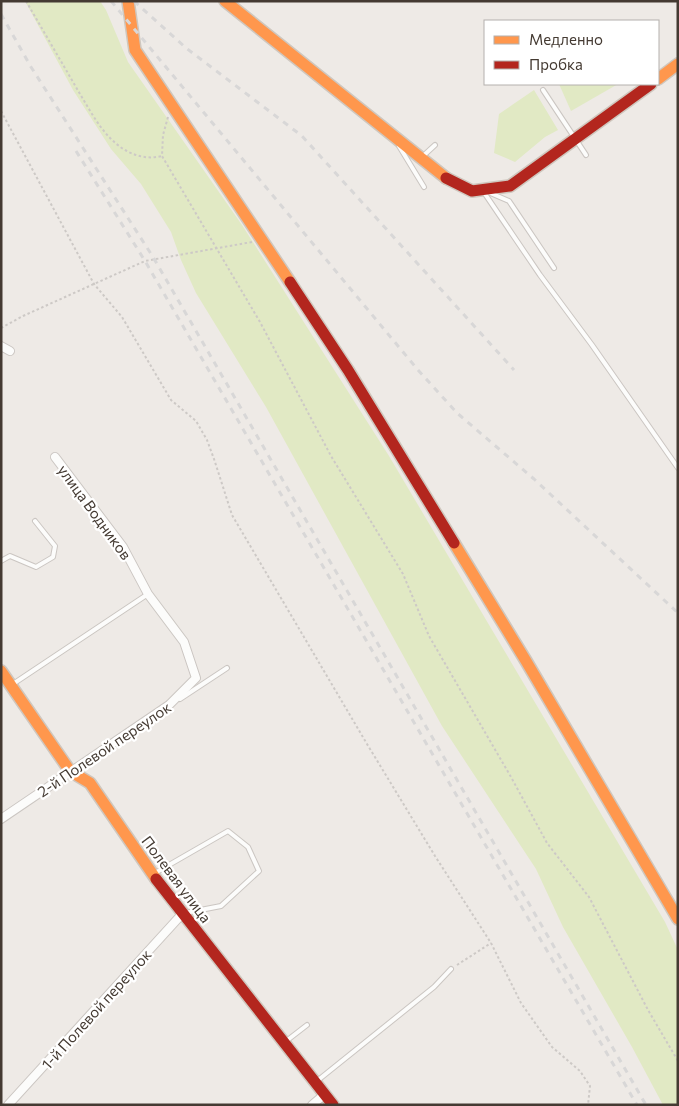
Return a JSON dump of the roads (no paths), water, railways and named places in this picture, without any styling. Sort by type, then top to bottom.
[{"type":"street","points":[[128,1],[135,50],[348,370],[526,661],[678,919]]},
{"type":"street","points":[[225,1],[445,178],[472,190],[510,186],[650,85]]},
{"type":"street","points":[[659,78],[678,64]]},
{"type":"street","points":[[1,346],[10,351]]},
{"type":"street","name":"улица Водников","points":[[55,457],[123,547],[148,594]]},
{"type":"street","name":"2-й Полевой переулок","points":[[1,819],[169,705],[196,678],[184,642],[148,594]]},
{"type":"street","name":"Полевая улица","points":[[1,670],[70,771],[90,784],[153,875],[333,1105]]},
{"type":"street","name":"1-й Полевой переулок","points":[[8,1105],[183,913]]},
{"type":"street","points":[[312,1105],[325,1094]]},
{"type":"lane","points":[[543,90],[586,155]]},
{"type":"lane","points":[[392,135],[424,187]]},
{"type":"lane","points":[[420,158],[435,145]]},
{"type":"lane","points":[[481,190],[509,201],[554,268]]},
{"type":"lane","points":[[481,190],[540,275],[592,344],[678,468]]},
{"type":"lane","points":[[1,561],[10,556],[36,567],[53,557],[55,546],[36,521]]},
{"type":"lane","points":[[12,686],[148,594]]},
{"type":"lane","points":[[169,705],[227,668]]},
{"type":"lane","points":[[153,875],[228,831],[248,847],[259,871],[221,906],[183,913]]},
{"type":"lane","points":[[315,1082],[434,987],[451,969]]},
{"type":"lane","points":[[283,1043],[307,1025]]},
{"type":"railway","points":[[111,1],[418,370],[457,413],[534,479],[678,613]]},
{"type":"railway","points":[[134,1],[186,48],[302,136],[514,370]]},
{"type":"railway","points":[[1,14],[31,67],[153,257],[646,1105]]},
{"type":"railway","points":[[76,151],[145,261],[637,1105]]}]
